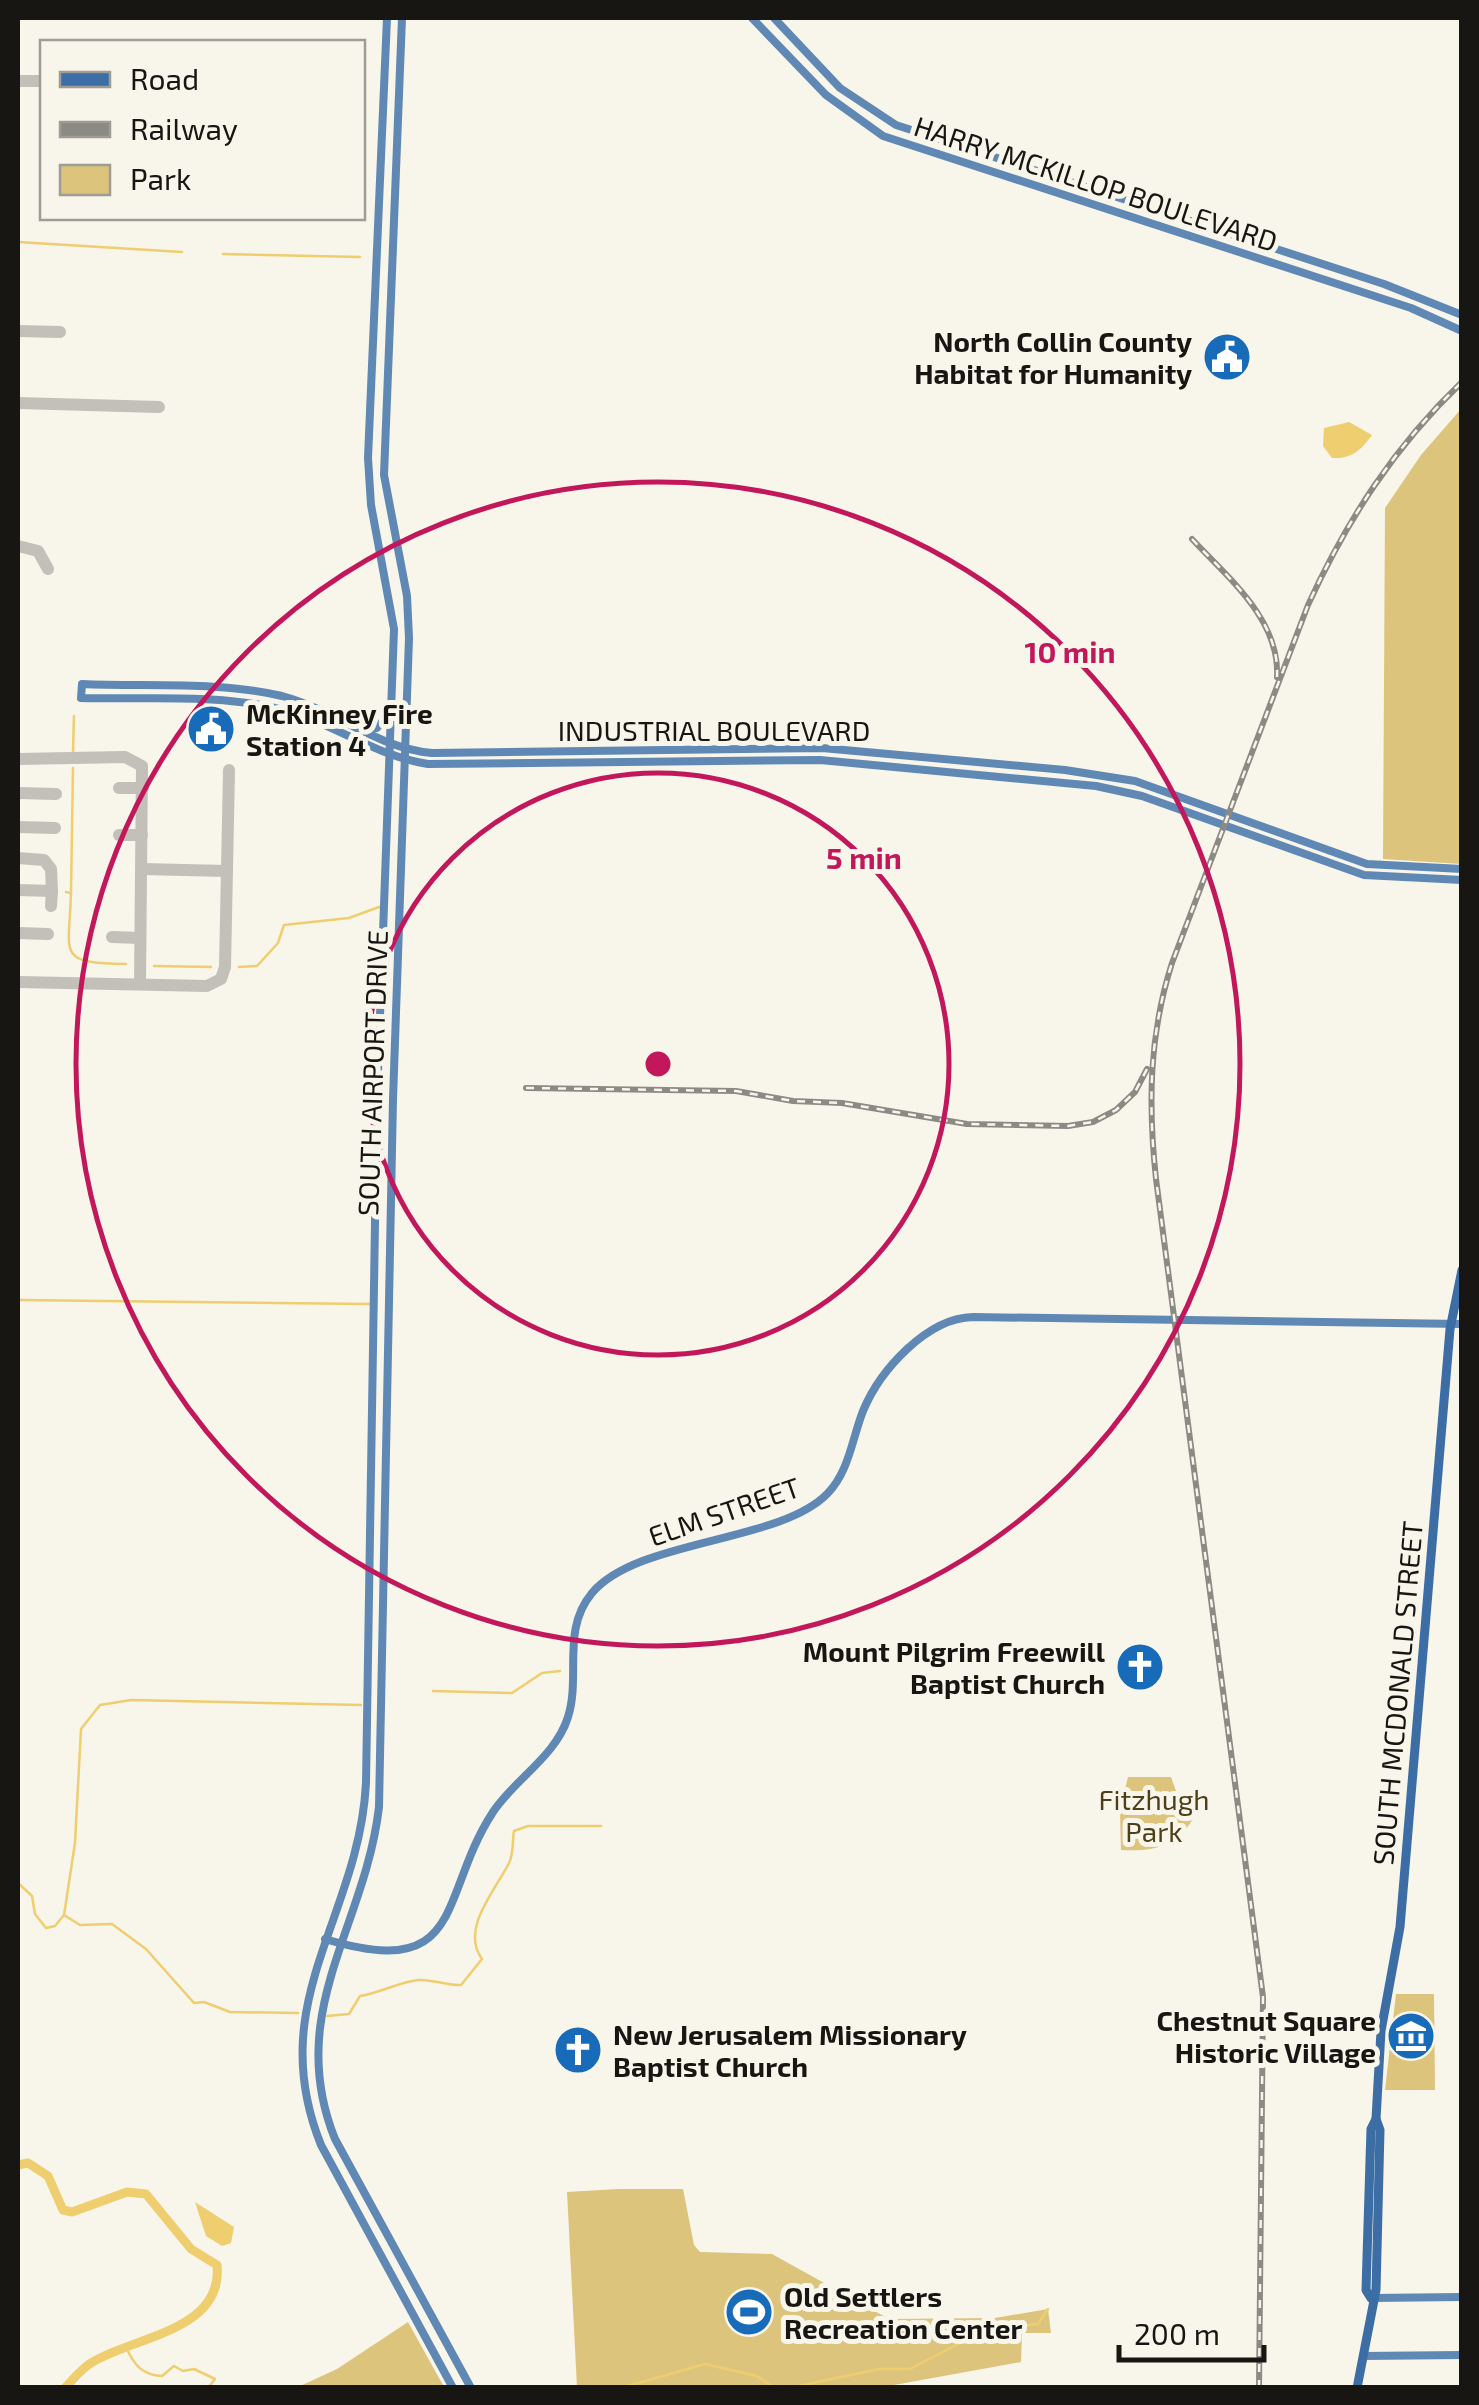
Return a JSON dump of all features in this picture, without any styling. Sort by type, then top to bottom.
[{"type":"main road","name":"SOUTH AIRPORT DRIVE","points":[[387,18],[369,484],[391,594],[394,633],[378,1099],[364,1810],[358,1844],[302,2020],[302,2077],[312,2120],[453,2388]]},
{"type":"main road","name":"SOUTH AIRPORT DRIVE","points":[[402,18],[386,504],[404,583],[409,634],[392,1099],[379,1807],[373,1844],[321,2004],[316,2044],[318,2075],[329,2123],[471,2388]]},
{"type":"main road","name":"HARRY MCKILLOP BOULEVARD","points":[[752,18],[813,84],[852,117],[907,146],[1410,308],[1462,331]]},
{"type":"main road","name":"HARRY MCKILLOP BOULEVARD","points":[[774,18],[861,105],[909,131],[1415,295],[1462,315]]},
{"type":"main road","points":[[385,70],[399,70]]},
{"type":"main road","points":[[852,117],[861,105]]},
{"type":"main road","points":[[1009,178],[1014,166]]},
{"type":"main road","points":[[372,384],[387,385]]},
{"type":"main road","points":[[394,633],[409,634]]},
{"type":"main road","name":"INDUSTRIAL BOULEVARD","points":[[1462,869],[1367,864],[1112,776],[848,750],[446,754],[405,749],[314,706],[269,694],[82,684],[82,698],[268,706],[318,722],[390,756],[441,765],[843,761],[1096,786],[1142,796],[1370,876],[1462,880]]},
{"type":"main road","points":[[358,730],[381,725],[393,704]]},
{"type":"main road","points":[[673,750],[674,762]]},
{"type":"main road","points":[[532,752],[533,764]]},
{"type":"main road","points":[[1254,836],[1264,832],[1296,839],[1295,850]]},
{"type":"main road","points":[[378,1099],[392,1099]]},
{"type":"main road","name":"SOUTH MCDONALD STREET","points":[[1357,2388],[1371,2298],[1366,2278],[1371,2129],[1376,2119],[1379,2048],[1401,1911],[1462,1270]]},
{"type":"main road","name":"ELM STREET","points":[[326,1939],[369,1952],[401,1950],[427,1938],[447,1917],[493,1812],[564,1727],[572,1701],[576,1624],[595,1590],[627,1568],[791,1514],[822,1498],[843,1470],[870,1398],[908,1349],[935,1328],[967,1317],[1456,1324]]},
{"type":"main road","points":[[1371,2298],[1462,2297]]},
{"type":"main road","points":[[1364,2356],[1462,2355]]},
{"type":"green space","points":[[1461,409],[1461,864],[1383,859],[1385,508],[1421,455]]},
{"type":"green space","name":"Fitzhugh Park","points":[[1128,1777],[1171,1777],[1176,1791],[1195,1815],[1181,1834],[1155,1848],[1121,1850],[1120,1810]]},
{"type":"green space","name":"Chestnut Square Historic Village","points":[[1396,1994],[1434,1994],[1435,2090],[1385,2090]]},
{"type":"green space","points":[[683,2189],[694,2245],[700,2252],[772,2254],[889,2319],[995,2318],[1048,2309],[1051,2333],[1022,2333],[1021,2362],[883,2387],[577,2387],[567,2192]]},
{"type":"green space","points":[[408,2322],[444,2387],[298,2387],[337,2369]]},
{"type":"shaded area","points":[[1349,422],[1372,435],[1355,452],[1332,458],[1323,446],[1324,428]]},
{"type":"shaded area","points":[[195,2202],[234,2227],[231,2243],[222,2246],[206,2236]]},
{"type":"waterway","points":[[18,242],[182,252]]},
{"type":"waterway","points":[[223,254],[360,257]]},
{"type":"waterway","points":[[73,752],[74,716]]},
{"type":"waterway","points":[[71,892],[73,768]]},
{"type":"waterway","points":[[66,892],[71,893],[72,952],[88,961],[126,964]]},
{"type":"waterway","points":[[239,967],[257,966],[278,943],[284,925],[349,918],[379,907]]},
{"type":"waterway","points":[[154,966],[211,967]]},
{"type":"waterway","points":[[18,1300],[369,1304]]},
{"type":"waterway","points":[[433,1691],[512,1693],[542,1673],[560,1671]]},
{"type":"waterway","points":[[64,1915],[75,1843],[81,1729],[100,1705],[131,1700],[361,1705]]},
{"type":"waterway","points":[[327,2016],[349,2014],[360,1996],[411,1981],[461,1985],[482,1959],[476,1947],[477,1923],[511,1859],[514,1831],[528,1826],[601,1826]]},
{"type":"waterway","points":[[18,1883],[32,1896],[35,1914],[46,1928],[55,1926],[64,1915],[80,1925],[112,1924],[146,1949],[194,2003],[204,2002],[230,2012],[298,2013]]},
{"type":"waterway","points":[[18,2165],[28,2163],[48,2176],[63,2210],[72,2212],[127,2192],[146,2194],[191,2249],[217,2265],[215,2288],[190,2319],[105,2355],[88,2365],[65,2388]]},
{"type":"waterway","points":[[789,2388],[879,2369],[910,2369],[985,2330],[1038,2324],[1048,2309]]},
{"type":"waterway","points":[[126,2347],[144,2371],[162,2376],[174,2366],[183,2371],[194,2369],[215,2379],[208,2388]]},
{"type":"waterway","points":[[621,2388],[705,2364],[757,2376],[774,2388]]},
{"type":"taxiway","points":[[18,81],[40,81]]},
{"type":"taxiway","points":[[18,331],[60,332]]},
{"type":"taxiway","points":[[18,403],[159,407]]},
{"type":"taxiway","points":[[18,546],[38,551],[48,569]]},
{"type":"taxiway","points":[[18,759],[125,757],[142,766],[140,984]]},
{"type":"taxiway","points":[[18,982],[207,986],[221,979],[225,967],[229,770]]},
{"type":"taxiway","points":[[119,788],[143,788]]},
{"type":"taxiway","points":[[18,793],[56,794]]},
{"type":"taxiway","points":[[18,827],[55,828]]},
{"type":"taxiway","points":[[119,835],[142,835]]},
{"type":"taxiway","points":[[18,858],[44,860],[51,869],[52,891],[18,890]]},
{"type":"taxiway","points":[[142,869],[227,871]]},
{"type":"taxiway","points":[[51,906],[52,891]]},
{"type":"taxiway","points":[[18,933],[48,934]]},
{"type":"taxiway","points":[[112,937],[140,938]]},
{"type":"railway","points":[[1259,2388],[1263,1997],[1156,1179],[1151,1097],[1155,1043],[1172,963],[1308,605],[1374,486],[1415,432],[1462,382]]},
{"type":"railway","points":[[1192,539],[1261,618],[1276,656],[1277,677]]},
{"type":"railway","points":[[526,1088],[736,1091],[793,1101],[842,1103],[967,1124],[1068,1126],[1093,1122],[1116,1110],[1135,1092],[1147,1069]]},
{"type":"place","name":"North Collin County Habitat for Humanity","points":[[1227,357]]},
{"type":"place","name":"McKinney Fire Station 4","points":[[211,729]]},
{"type":"place","name":"Mount Pilgrim Freewill Baptist Church","points":[[1140,1667]]},
{"type":"place","name":"Chestnut Square Historic Village","points":[[1411,2036]]},
{"type":"place","name":"New Jerusalem Missionary Baptist Church","points":[[578,2050]]},
{"type":"place","name":"Old Settlers Recreation Center","points":[[749,2312]]}]
